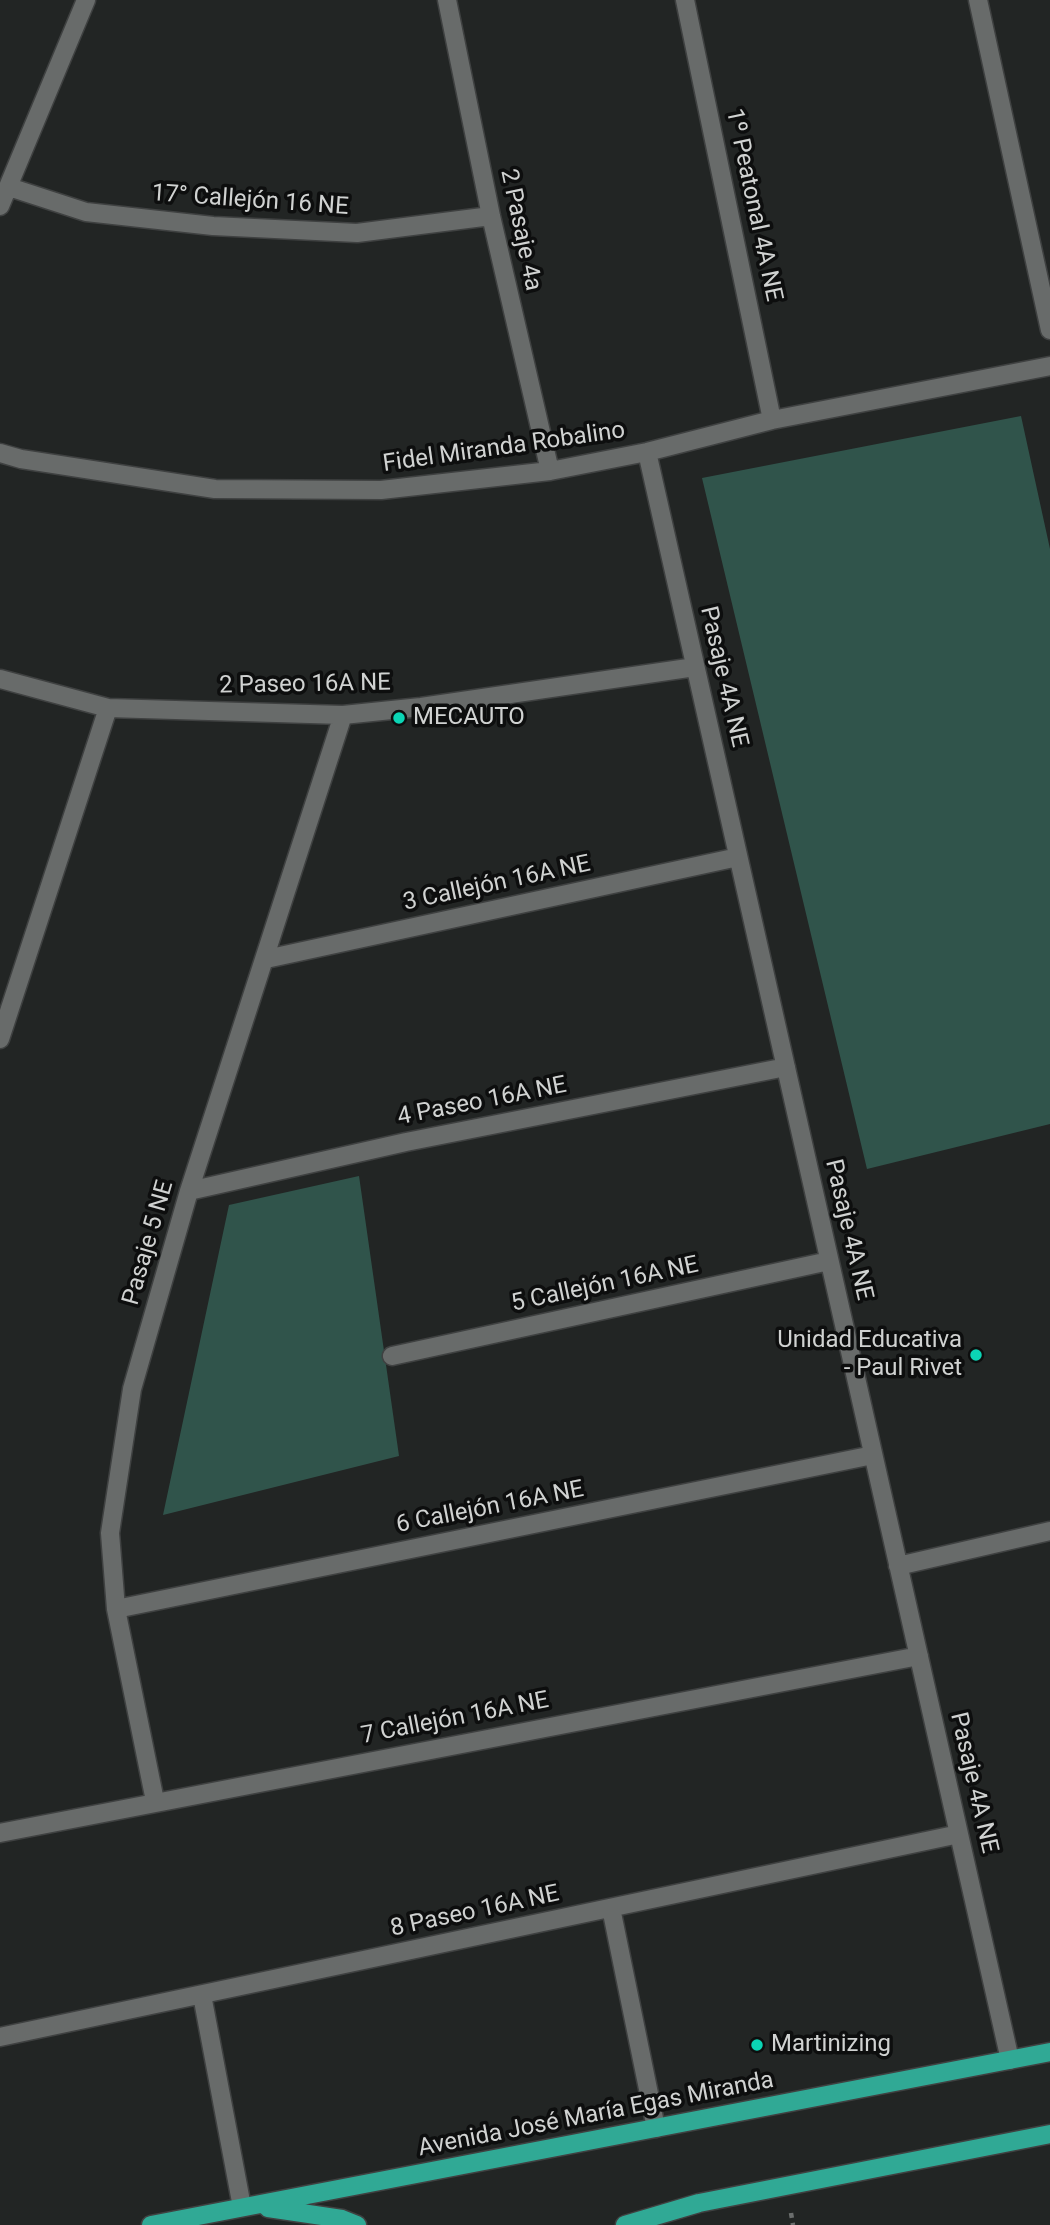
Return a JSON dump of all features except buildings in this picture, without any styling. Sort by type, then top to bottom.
[{"type":"main road","name":"Avenida José María Egas Miranda","points":[[151,2225],[1050,2052]]},
{"type":"main road","points":[[625,2225],[699,2203],[1050,2134]]},
{"type":"main road","points":[[250,2207],[342,2219],[357,2225]]},
{"type":"street","points":[[0,206],[86,0]]},
{"type":"street","name":"2 Pasaje 4a","points":[[447,0],[491,216],[550,471]]},
{"type":"street","name":"1º Peatonal 4A NE","points":[[685,0],[772,419]]},
{"type":"street","points":[[978,0],[1050,330]]},
{"type":"street","name":"17° Callejón 16 NE","points":[[9,187],[86,212],[213,226],[357,233],[491,216]]},
{"type":"street","name":"Fidel Miranda Robalino","points":[[0,453],[21,459],[215,489],[380,490],[550,471],[647,452],[772,419],[1050,366]]},
{"type":"street","name":"Pasaje 4A NE","points":[[647,452],[1010,2060]]},
{"type":"street","name":"2 Paseo 16A NE","points":[[0,678],[108,708],[343,715],[421,707],[695,667]]},
{"type":"street","points":[[0,1039],[108,708]]},
{"type":"street","name":"Pasaje 5 NE","points":[[155,1801],[116,1609],[110,1533],[132,1389],[189,1191],[266,960],[343,715]]},
{"type":"street","name":"3 Callejón 16A NE","points":[[266,960],[738,857]]},
{"type":"street","name":"4 Paseo 16A NE","points":[[189,1191],[406,1142],[786,1067]]},
{"type":"street","name":"5 Callejón 16A NE","points":[[392,1356],[830,1261]]},
{"type":"street","name":"6 Callejón 16A NE","points":[[116,1609],[873,1455]]},
{"type":"street","points":[[898,1566],[1050,1531]]},
{"type":"street","name":"7 Callejón 16A NE","points":[[0,1833],[155,1801],[919,1656]]},
{"type":"street","name":"8 Paseo 16A NE","points":[[0,2038],[959,1834]]},
{"type":"street","points":[[611,1908],[656,2128]]},
{"type":"street","points":[[202,1995],[250,2207]]},
{"type":"green space","points":[[1021,416],[1050,549],[1050,1124],[867,1169],[702,478]]},
{"type":"green space","points":[[359,1176],[399,1456],[163,1515],[229,1205]]},
{"type":"place","name":"MECAUTO","points":[[399,718]]},
{"type":"place","name":"Unidad Educativa - Paul Rivet","points":[[976,1355]]},
{"type":"place","name":"Martinizing","points":[[757,2045]]}]
